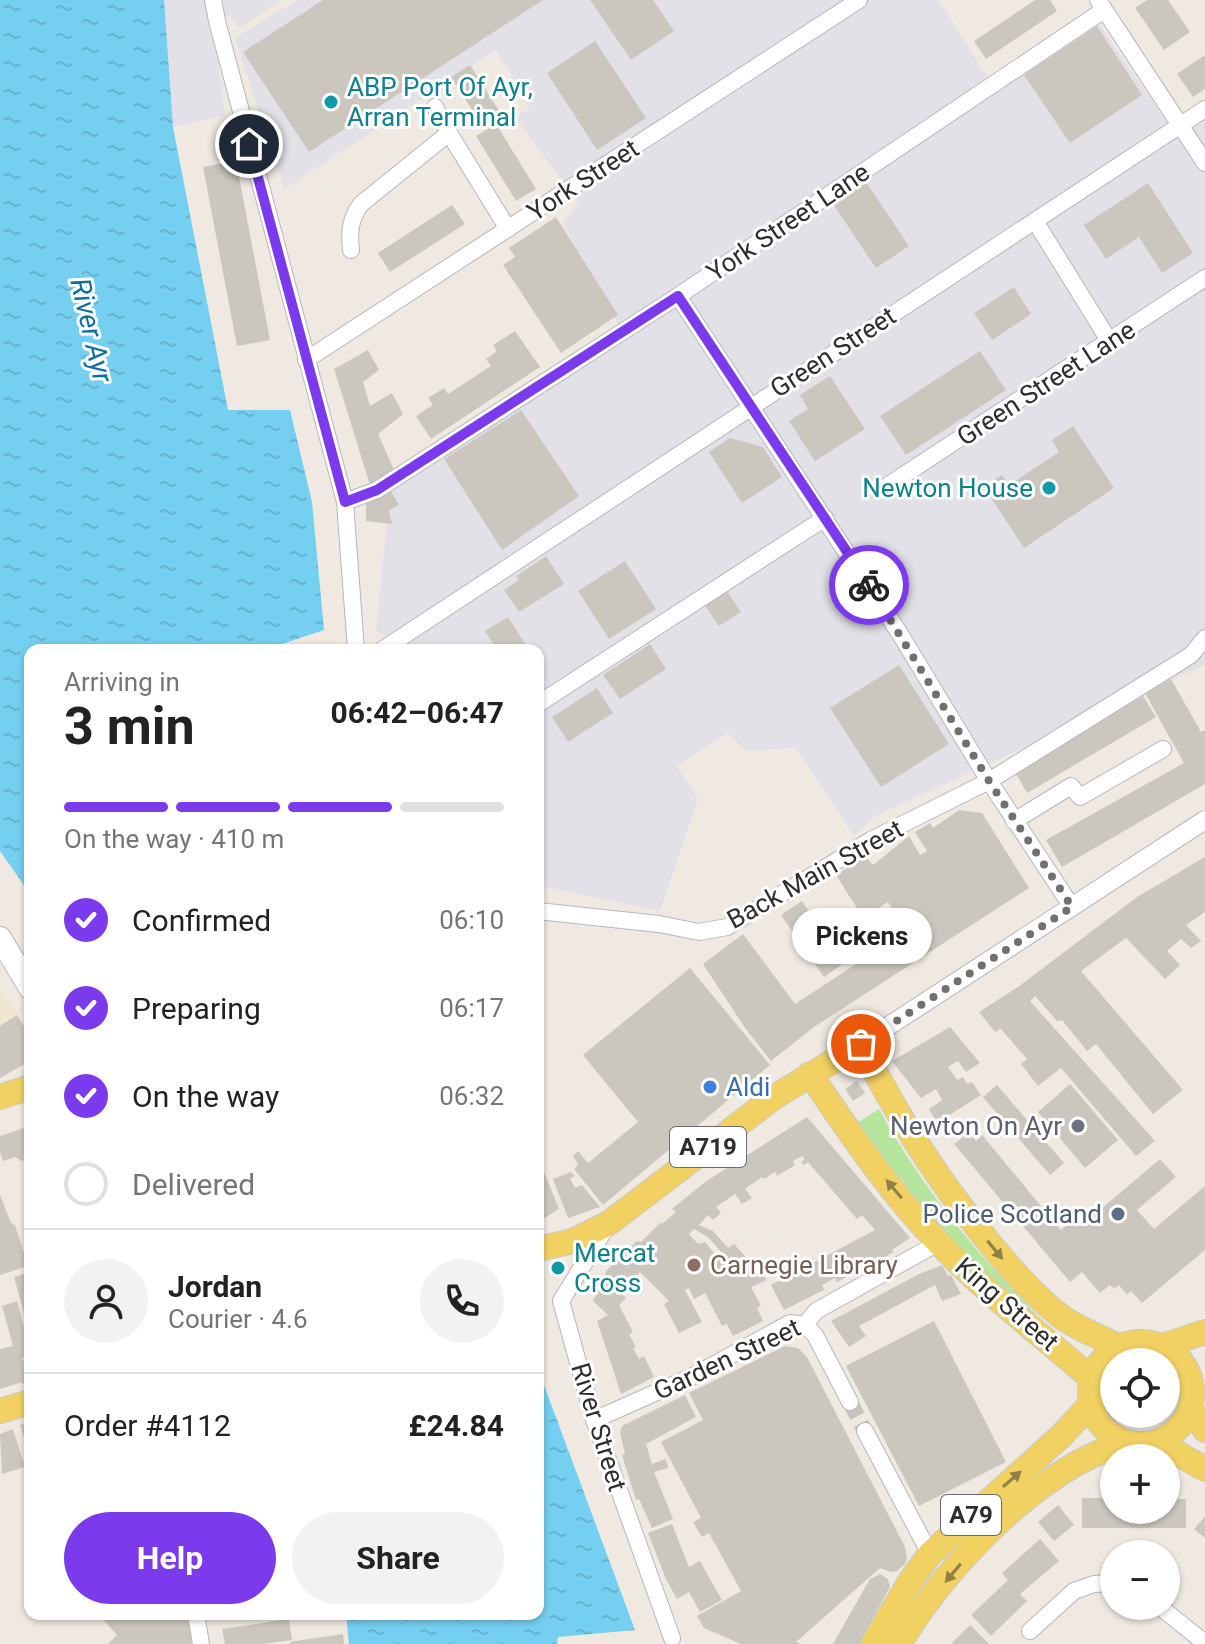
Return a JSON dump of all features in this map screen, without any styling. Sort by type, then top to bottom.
[{"type":"main road","points":[[0,938],[24,978]]},
{"type":"main road","name":"A719","points":[[544,1248],[573,1241],[609,1223],[773,1098],[861,1044]]},
{"type":"main road","name":"King Street","points":[[861,1044],[889,1101],[919,1149],[1001,1258],[1033,1291],[1065,1319],[1118,1346],[1147,1341],[1162,1346]]},
{"type":"main road","name":"King Street","points":[[810,1074],[867,1157],[938,1243],[1091,1378]]},
{"type":"main road","points":[[0,1097],[24,1089]]},
{"type":"main road","points":[[1162,1346],[1205,1332]]},
{"type":"main road","points":[[1118,1346],[1097,1365],[1091,1378],[1090,1405],[1102,1428],[1124,1442]]},
{"type":"main road","points":[[1162,1346],[1184,1365],[1196,1394],[1205,1430]]},
{"type":"main road","points":[[1196,1394],[1178,1429],[1157,1442],[1205,1469]]},
{"type":"main road","name":"A79","points":[[873,1644],[930,1554],[1061,1436],[1090,1405]]},
{"type":"main road","name":"A79","points":[[899,1644],[933,1596],[999,1523],[1045,1484],[1076,1464],[1124,1442],[1141,1445],[1157,1442]]},
{"type":"street","points":[[213,0],[345,502],[356,644]]},
{"type":"street","name":"York Street","points":[[306,360],[859,0]]},
{"type":"street","points":[[1101,5],[1205,163]]},
{"type":"street","name":"York Street Lane","points":[[345,502],[377,490],[678,296],[1101,5]]},
{"type":"street","points":[[435,107],[508,229]]},
{"type":"street","name":"Green Street","points":[[391,644],[1205,109]]},
{"type":"street","points":[[351,250],[349,232],[353,214],[361,204],[449,133]]},
{"type":"street","points":[[1035,221],[1110,342]]},
{"type":"street","name":"Green Street Lane","points":[[887,486],[1205,278]]},
{"type":"street","points":[[678,296],[752,404],[900,634],[1014,821],[1072,907]]},
{"type":"street","points":[[544,700],[825,518]]},
{"type":"street","name":"Back Main Street","points":[[544,912],[659,924],[699,932],[727,927],[871,840],[989,781],[1191,655],[1205,638]]},
{"type":"street","points":[[1014,821],[1071,786],[1080,797],[1163,749]]},
{"type":"street","points":[[861,1044],[1205,820]]},
{"type":"street","name":"River Street","points":[[609,1223],[561,1301],[594,1420],[675,1642]]},
{"type":"street","name":"Garden Street","points":[[594,1420],[693,1376],[790,1323],[805,1325],[816,1311],[938,1243]]},
{"type":"street","points":[[805,1325],[815,1335],[850,1402]]},
{"type":"street","points":[[865,1431],[930,1554]]},
{"type":"street","points":[[1030,1631],[1074,1591],[1100,1584]]},
{"type":"street","points":[[197,1620],[201,1644]]},
{"type":"street","points":[[1176,1620],[1205,1643]]},
{"type":"shaded area","points":[[160,0],[280,0],[240,28],[229,16],[208,23],[218,59],[225,115],[173,127]]},
{"type":"shaded area","points":[[298,0],[939,0],[989,80],[1090,11],[1178,138],[1205,121],[1205,665],[875,816],[854,836],[796,748],[745,751],[728,733],[677,766],[698,799],[660,911],[544,886],[544,644],[408,644],[376,631],[390,490],[626,339],[563,224],[578,202],[515,117],[530,108],[496,50],[284,189],[235,38]]},
{"type":"shaded area","points":[[0,987],[17,1015],[0,1026]]},
{"type":"green space","points":[[879,1109],[930,1191],[991,1266],[1035,1313],[1032,1316],[939,1228],[857,1123]]},
{"type":"water","name":"River Ayr","points":[[0,0],[164,0],[173,127],[228,410],[290,410],[312,502],[324,630],[282,644],[24,644],[24,885],[0,851]]},
{"type":"water","points":[[544,1385],[635,1630],[558,1637],[557,1644],[349,1644],[347,1620],[544,1620]]},
{"type":"building","name":"ABP Port Of Ayr, Arran Terminal","points":[[323,0],[543,0],[309,152],[243,52]]},
{"type":"building","points":[[590,0],[653,0],[674,31],[631,60]]},
{"type":"building","points":[[1035,0],[1050,0],[1057,11],[986,59],[974,41]]},
{"type":"building","points":[[1147,0],[1168,0],[1190,32],[1164,50],[1135,8]]},
{"type":"building","points":[[1097,26],[1142,95],[1070,143],[1024,75]]},
{"type":"building","points":[[595,41],[646,118],[597,150],[547,73]]},
{"type":"building","points":[[1205,55],[1205,89],[1193,97],[1177,74]]},
{"type":"building","points":[[470,65],[503,117],[484,129],[451,77]]},
{"type":"building","points":[[496,124],[536,189],[516,201],[476,136]]},
{"type":"building","points":[[236,161],[270,340],[237,346],[203,167]]},
{"type":"building","points":[[866,182],[909,246],[876,268],[833,204]]},
{"type":"building","points":[[1148,183],[1193,253],[1162,273],[1139,237],[1106,259],[1084,225]]},
{"type":"building","points":[[452,205],[465,224],[390,272],[378,253]]},
{"type":"building","points":[[556,217],[618,315],[561,353],[503,265],[515,257],[509,248]]},
{"type":"building","points":[[1014,287],[1031,314],[992,340],[974,313]]},
{"type":"building","points":[[515,331],[540,367],[431,439],[416,416],[433,405],[428,398],[444,388],[448,394],[491,366],[486,359],[497,351],[493,345]]},
{"type":"building","points":[[368,350],[379,370],[363,382],[370,406],[392,393],[403,414],[378,434],[394,470],[370,485],[334,369]]},
{"type":"building","points":[[980,351],[1006,390],[906,455],[880,416]]},
{"type":"building","points":[[830,376],[865,429],[815,461],[789,421],[808,409],[800,395]]},
{"type":"building","points":[[521,410],[579,496],[502,550],[444,459]]},
{"type":"building","name":"Newton House","points":[[1073,426],[1114,488],[1024,548],[984,487],[1002,475],[1009,485],[1059,452],[1052,440]]},
{"type":"building","points":[[730,438],[763,447],[782,477],[742,503],[709,452]]},
{"type":"building","points":[[390,490],[399,505],[389,510],[392,524],[366,521],[366,503]]},
{"type":"building","points":[[546,556],[564,584],[519,612],[504,590],[519,580],[516,576]]},
{"type":"building","points":[[625,561],[656,609],[609,639],[578,591]]},
{"type":"building","points":[[726,590],[741,612],[719,626],[704,604]]},
{"type":"building","points":[[508,617],[525,644],[493,644],[485,631]]},
{"type":"building","points":[[650,644],[666,669],[620,699],[603,675]]},
{"type":"building","points":[[899,665],[949,744],[881,787],[830,708]]},
{"type":"building","points":[[1171,679],[1201,732],[1205,730],[1205,784],[1062,867],[1046,840],[1184,763],[1145,693]]},
{"type":"building","points":[[597,688],[613,713],[568,742],[552,717]]},
{"type":"building","points":[[1143,696],[1156,717],[1027,793],[1015,772]]},
{"type":"building","points":[[959,810],[982,813],[1029,888],[814,1027],[771,1061],[703,964],[743,934],[795,1004],[911,928],[905,917],[899,920],[888,902],[863,918],[836,875],[865,856],[873,865],[909,836],[920,855],[927,851],[915,832],[930,823],[933,828]]},
{"type":"building","points":[[1205,857],[1205,912],[1186,925],[1201,941],[1191,948],[1181,939],[1167,951],[1180,965],[1165,979],[1126,938],[1081,971],[1183,1090],[1153,1114],[1096,1044],[1087,1051],[1062,1020],[1057,1021],[1035,996],[1030,1001],[1155,1141],[1136,1156],[1061,1068],[1038,1086],[1021,1064],[1027,1059],[1001,1029],[995,1032],[979,1012],[1018,987],[1137,897]]},
{"type":"building","points":[[802,901],[844,963],[824,977],[781,915]]},
{"type":"building","points":[[690,968],[770,1065],[603,1205],[574,1169],[578,1164],[573,1156],[578,1151],[588,1163],[638,1122],[583,1055]]},
{"type":"building","points":[[17,1015],[24,1026],[24,1064],[0,1078],[0,1026]]},
{"type":"building","points":[[950,1027],[980,1063],[966,1072],[958,1061],[948,1067],[957,1080],[963,1077],[967,1084],[972,1082],[981,1095],[937,1123],[929,1109],[942,1100],[936,1089],[921,1098],[892,1061]]},
{"type":"building","points":[[857,1081],[865,1093],[853,1101],[845,1089]]},
{"type":"building","name":"Newton On Ayr","points":[[1070,1084],[1118,1140],[1085,1168],[1038,1112]]},
{"type":"building","points":[[997,1085],[1064,1163],[1050,1175],[983,1097]]},
{"type":"building","points":[[807,1117],[910,1238],[892,1250],[894,1252],[837,1282],[835,1278],[822,1285],[824,1290],[784,1310],[771,1285],[875,1230],[862,1215],[857,1219],[808,1162],[804,1165],[801,1162],[805,1159],[802,1156],[793,1161],[795,1165],[777,1176],[775,1172],[764,1179],[762,1177],[745,1189],[752,1198],[742,1204],[735,1194],[716,1207],[721,1213],[713,1220],[708,1215],[699,1225],[713,1231],[728,1248],[734,1244],[767,1280],[751,1287],[761,1306],[757,1308],[763,1321],[733,1336],[727,1324],[722,1326],[705,1293],[694,1299],[689,1288],[685,1290],[702,1322],[679,1333],[664,1304],[669,1301],[640,1272],[634,1279],[636,1281],[629,1283],[635,1289],[631,1293],[623,1285],[618,1290],[626,1298],[619,1305],[633,1332],[629,1334],[636,1347],[633,1348],[639,1359],[644,1356],[654,1377],[621,1394],[597,1321],[608,1315],[593,1301],[607,1270],[637,1241],[641,1242],[676,1212],[672,1209],[705,1182]],"holes":[[[694,1229],[708,1237],[722,1253],[719,1259],[705,1242],[698,1244],[689,1234]]]},
{"type":"building","points":[[24,1128],[24,1160],[15,1157],[3,1161],[0,1136]]},
{"type":"building","name":"Police Scotland","points":[[969,1132],[976,1141],[982,1135],[1061,1230],[1073,1219],[1081,1226],[1160,1159],[1176,1177],[1137,1210],[1154,1229],[1205,1186],[1205,1250],[1142,1303],[1131,1291],[1127,1295],[1119,1285],[1114,1289],[1110,1285],[1100,1293],[1082,1272],[1070,1282],[954,1144]]},
{"type":"building","points":[[544,1172],[559,1209],[544,1218]]},
{"type":"building","points":[[571,1172],[575,1176],[570,1178],[575,1188],[582,1185],[600,1207],[568,1218],[553,1179]]},
{"type":"building","points":[[0,1195],[11,1223],[15,1225],[24,1253],[24,1267],[0,1275]]},
{"type":"building","points":[[942,1265],[961,1294],[942,1301],[935,1285],[859,1326],[866,1336],[849,1347],[831,1321],[919,1274]]},
{"type":"building","points":[[24,1274],[24,1314],[14,1277]]},
{"type":"building","points":[[17,1301],[24,1327],[24,1384],[0,1389],[0,1349],[13,1346],[2,1306]]},
{"type":"building","points":[[934,1321],[1006,1462],[919,1506],[846,1366]]},
{"type":"building","points":[[785,1346],[798,1348],[807,1357],[905,1547],[907,1558],[897,1571],[880,1568],[796,1642],[801,1644],[741,1644],[704,1628],[697,1616],[741,1591],[709,1533],[702,1537],[693,1522],[701,1518],[661,1442],[703,1420],[689,1393]]},
{"type":"building","points":[[685,1395],[696,1417],[646,1444],[652,1464],[666,1459],[668,1468],[654,1472],[673,1519],[652,1528],[639,1499],[636,1500],[622,1455],[625,1454],[620,1432],[622,1426]]},
{"type":"building","points":[[13,1429],[24,1467],[2,1474],[0,1434]]},
{"type":"building","points":[[1082,1498],[1100,1498],[1100,1524],[1180,1524],[1180,1499],[1186,1499],[1186,1528],[1082,1528]]},
{"type":"building","points":[[1058,1505],[1074,1525],[1054,1541],[1038,1522]]},
{"type":"building","points":[[1205,1516],[1205,1538],[1194,1529]]},
{"type":"building","points":[[672,1524],[689,1567],[700,1561],[722,1600],[700,1612],[689,1592],[677,1599],[648,1533]]},
{"type":"building","points":[[1040,1539],[1059,1561],[1020,1594],[1027,1601],[991,1636],[971,1615],[1008,1580],[1002,1573]]},
{"type":"building","points":[[880,1574],[888,1579],[890,1587],[859,1644],[833,1644],[870,1579]]},
{"type":"building","points":[[103,1620],[187,1620],[192,1644],[108,1644],[117,1635]]},
{"type":"building","points":[[289,1620],[292,1640],[225,1644],[222,1629]]},
{"type":"building","points":[[970,1625],[989,1644],[951,1644]]},
{"type":"building","points":[[343,1634],[344,1644],[290,1642]]},
{"type":"tunnel","points":[[850,1402],[865,1431]]},
{"type":"way so far","points":[[861,1044],[1072,907],[1014,821],[869,585]]},
{"type":"place","name":"ABP Port Of Ayr, Arran Terminal","points":[[331,102]]},
{"type":"place","name":"Newton House","points":[[1049,488]]},
{"type":"place","name":"Pickens","points":[[861,1044]]},
{"type":"place","name":"Aldi","points":[[710,1087]]},
{"type":"place","name":"Newton On Ayr","points":[[1078,1126]]},
{"type":"place","name":"Police Scotland","points":[[1118,1214]]},
{"type":"place","name":"Carnegie Library","points":[[694,1265]]},
{"type":"place","name":"Mercat Cross","points":[[558,1268]]},
{"type":"route","points":[[249,144],[345,502],[377,490],[678,296],[869,585]]}]
